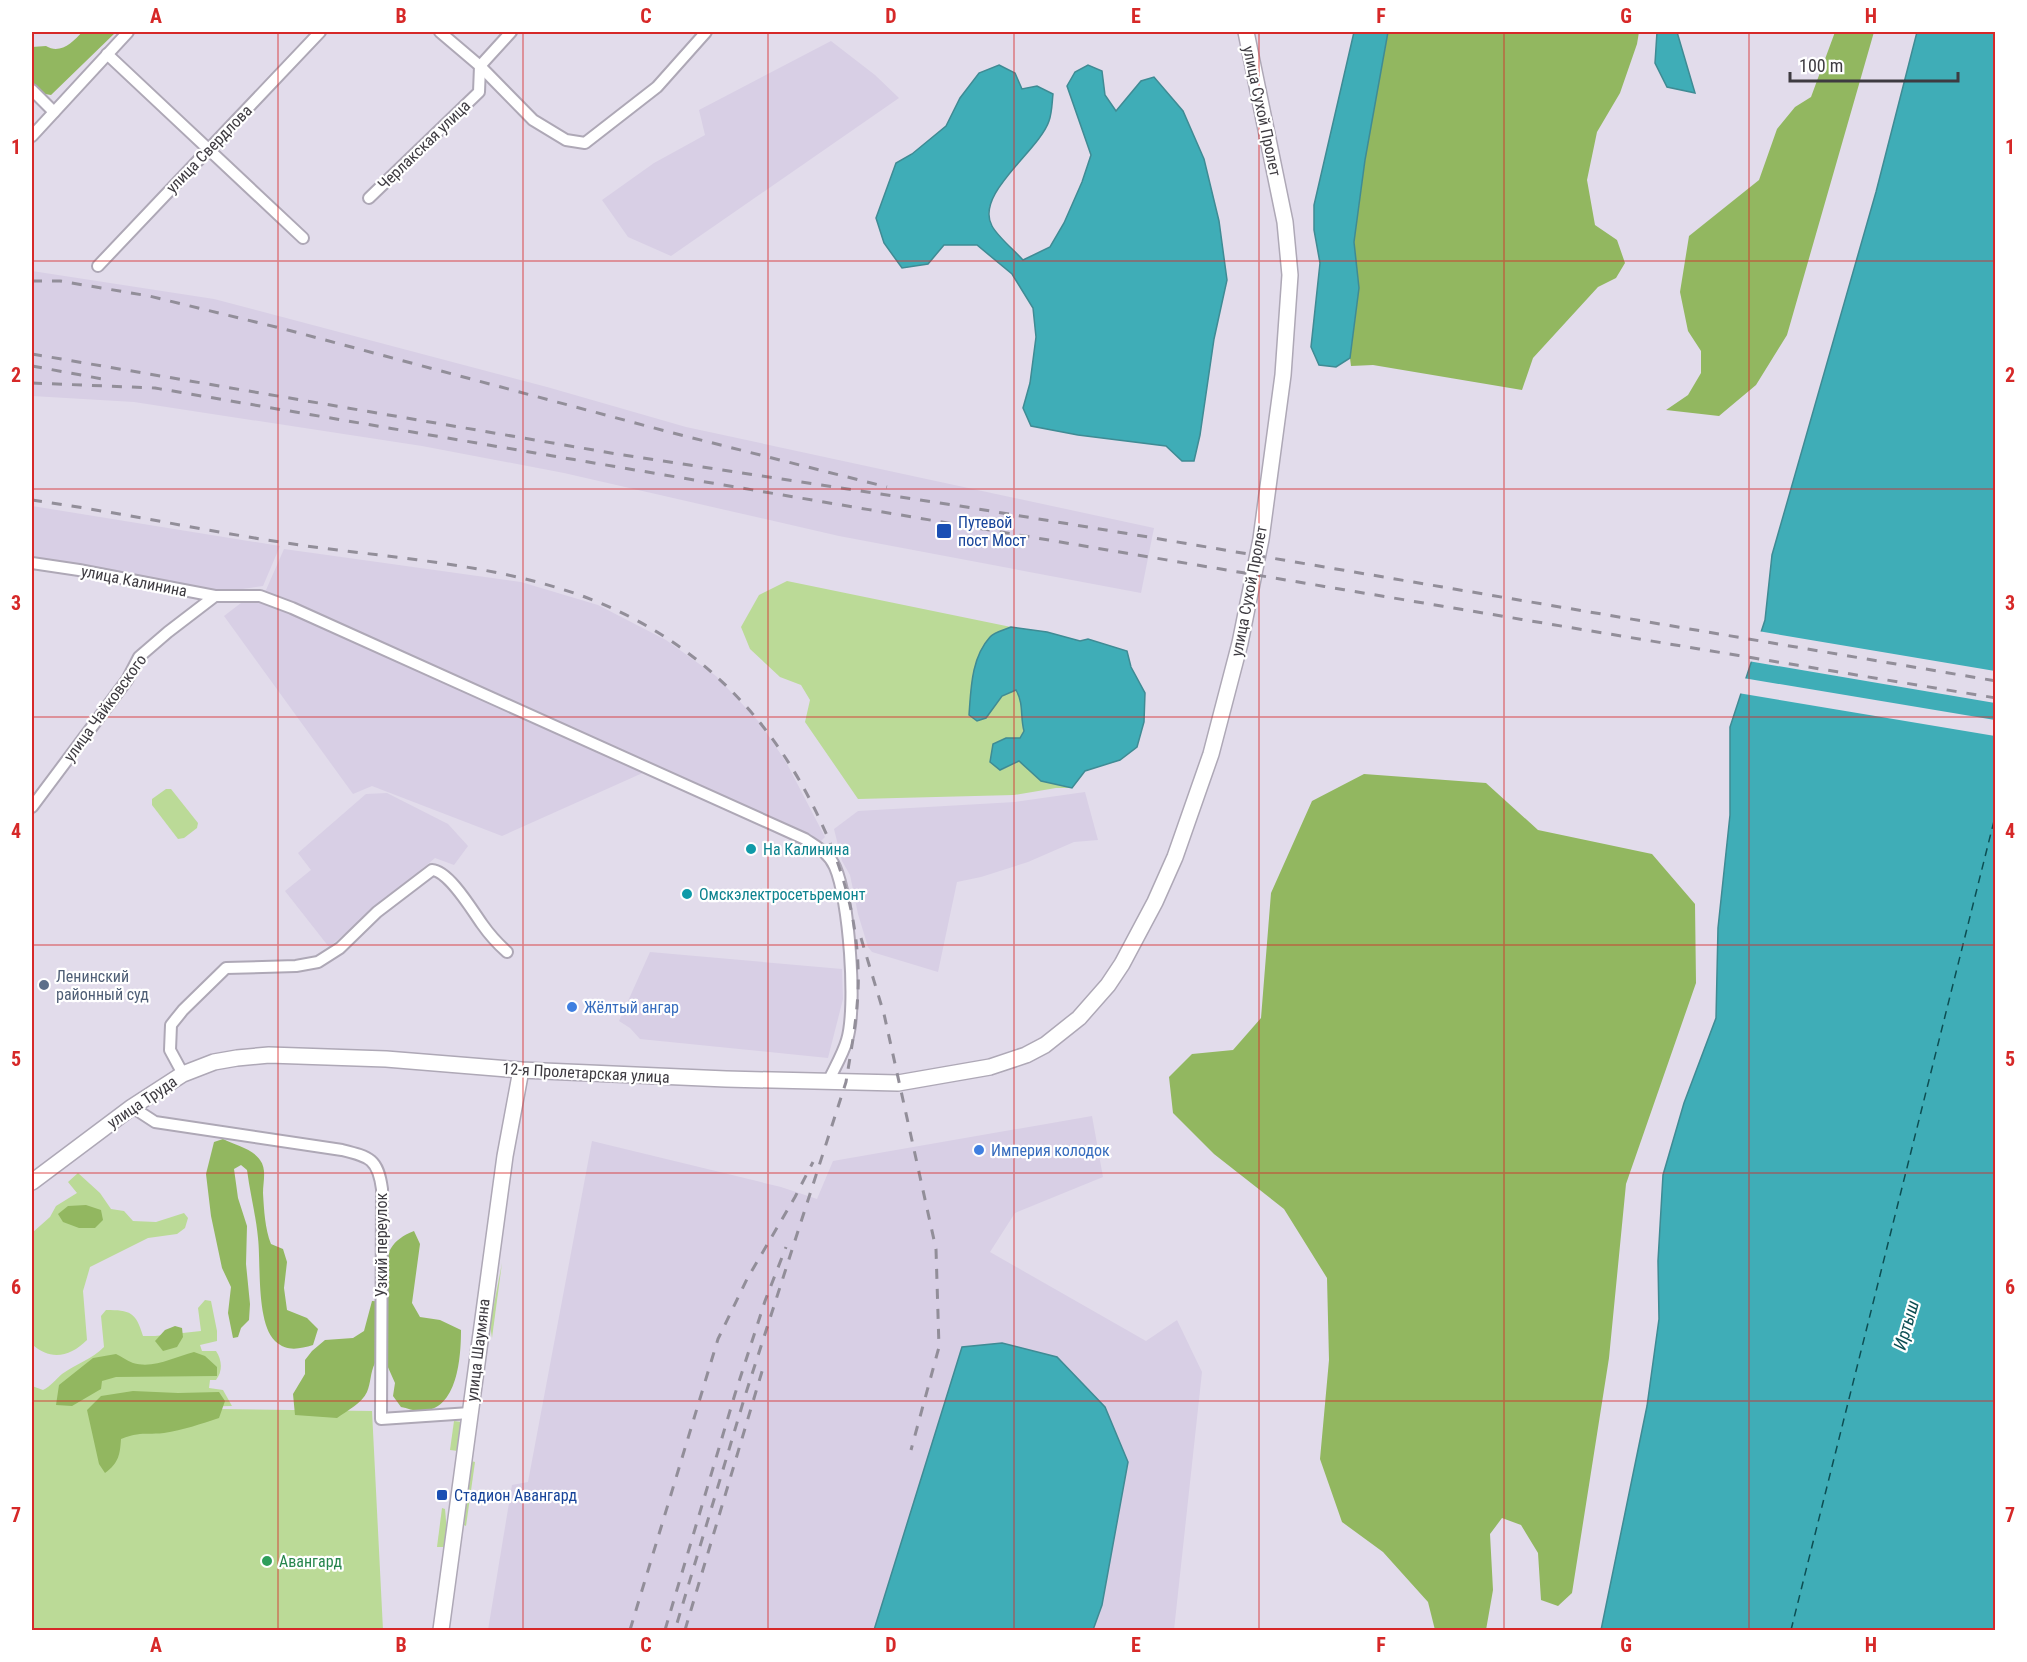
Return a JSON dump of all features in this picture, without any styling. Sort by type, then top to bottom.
[{"type":"main road","name":"улица Сухой Пролет","points":[[990,1066],[1026,1055],[1061,1033],[1094,1003],[1122,964],[1155,902],[1175,857],[1211,754],[1240,643],[1261,539],[1283,375],[1290,275],[1285,222],[1246,32]]},
{"type":"main road","name":"12-я Пролетарская улица","points":[[183,1074],[214,1062],[269,1055],[386,1059],[521,1070],[828,1082],[898,1083],[990,1066]]},
{"type":"main road","name":"улица Шаумяна","points":[[441,1630],[505,1156],[521,1070]]},
{"type":"main road","name":"улица Труда","points":[[32,1182],[132,1107],[183,1074]]},
{"type":"street","points":[[32,136],[128,32]]},
{"type":"street","name":"улица Свердлова","points":[[98,266],[320,32]]},
{"type":"street","points":[[440,32],[480,66],[533,120],[566,140],[585,143],[657,87],[706,32]]},
{"type":"street","points":[[480,66],[511,32]]},
{"type":"street","points":[[107,54],[303,238]]},
{"type":"street","name":"Черлакская улица","points":[[369,198],[479,92],[480,66]]},
{"type":"street","points":[[32,90],[54,112]]},
{"type":"street","name":"улица Калинина","points":[[32,563],[215,596],[260,596],[292,608],[806,839],[828,854],[835,866],[845,909],[852,999],[847,1040],[828,1082]]},
{"type":"street","name":"улица Чайковского","points":[[32,807],[127,680],[140,657],[215,596]]},
{"type":"street","name":"улица Труда","points":[[183,1074],[170,1050],[171,1025],[226,968],[297,966],[318,962],[340,948],[377,912],[427,872],[436,870],[469,902],[482,924],[507,952]]},
{"type":"street","name":"Узкий переулок","points":[[132,1107],[155,1122],[342,1150],[368,1156],[375,1164],[382,1189],[381,1419],[470,1413]]},
{"type":"shaded area","points":[[831,41],[875,75],[899,98],[671,256],[628,237],[602,200],[654,163],[705,135],[699,110]]},
{"type":"shaded area","points":[[32,271],[214,299],[547,387],[686,427],[1154,528],[1141,593],[839,536],[564,473],[422,446],[134,402],[32,396]]},
{"type":"shaded area","points":[[32,506],[280,546],[263,586],[222,592],[32,556]]},
{"type":"shaded area","points":[[284,549],[521,582],[598,605],[666,640],[716,676],[760,723],[786,762],[825,837],[819,843],[807,833],[656,767],[502,836],[372,786],[353,794],[224,616],[254,593],[266,590]]},
{"type":"shaded area","points":[[1085,792],[1098,840],[1074,842],[1028,862],[957,882],[938,972],[872,952],[868,947],[850,875],[842,861],[834,829],[858,811],[1015,802]]},
{"type":"shaded area","points":[[387,793],[448,824],[468,846],[454,865],[435,858],[329,947],[285,891],[311,870],[298,853],[366,794]]},
{"type":"shaded area","points":[[650,952],[842,969],[843,999],[828,1058],[640,1039],[630,1028],[619,1021]]},
{"type":"shaded area","points":[[1092,1116],[1103,1177],[1015,1213],[990,1252],[1146,1341],[1177,1320],[1202,1372],[1174,1630],[1093,1630],[1102,1605],[1128,1462],[962,1347],[874,1630],[488,1630],[512,1485],[528,1482],[592,1141],[781,1187],[817,1199],[833,1161]]},
{"type":"green space","points":[[82,32],[116,32],[51,95],[45,94],[32,83],[32,47],[61,48]]},
{"type":"green space","points":[[1388,32],[1639,32],[1620,93],[1597,132],[1587,180],[1595,225],[1617,240],[1625,263],[1616,278],[1598,287],[1533,358],[1522,390],[1373,365],[1351,366],[1350,358],[1359,288],[1354,242],[1365,160]]},
{"type":"green space","points":[[1835,32],[1874,32],[1787,335],[1756,385],[1719,416],[1666,410],[1688,395],[1701,373],[1701,351],[1688,331],[1680,292],[1689,236],[1759,180],[1777,129],[1795,107],[1811,97]]},
{"type":"green space","points":[[787,581],[1011,627],[991,636],[985,718],[1002,695],[1016,690],[1020,700],[1024,731],[1020,738],[1006,738],[1001,770],[1019,761],[1041,781],[1072,788],[1056,788],[1014,795],[858,799],[805,722],[810,700],[801,685],[780,677],[750,649],[741,627],[759,595]]},
{"type":"green space","points":[[1364,774],[1486,783],[1538,830],[1652,854],[1695,904],[1696,983],[1626,1184],[1609,1358],[1572,1593],[1558,1606],[1541,1600],[1538,1553],[1521,1525],[1502,1518],[1490,1534],[1493,1590],[1486,1630],[1435,1630],[1428,1602],[1383,1552],[1342,1522],[1320,1459],[1329,1360],[1327,1278],[1284,1209],[1214,1154],[1173,1113],[1169,1077],[1192,1054],[1233,1050],[1261,1018],[1271,893],[1312,801]]},
{"type":"green space","points":[[166,789],[171,789],[198,823],[197,828],[184,838],[178,839],[152,805],[152,799]]},
{"type":"green space","points":[[223,1139],[252,1152],[262,1164],[267,1232],[271,1244],[283,1249],[287,1262],[284,1288],[287,1310],[307,1318],[318,1329],[313,1345],[298,1348],[284,1347],[275,1341],[269,1332],[260,1292],[256,1221],[247,1170],[241,1165],[234,1169],[238,1198],[247,1226],[246,1264],[250,1304],[249,1320],[241,1328],[238,1337],[233,1338],[228,1313],[231,1287],[222,1268],[211,1216],[206,1174],[214,1142]]},
{"type":"green space","points":[[78,1173],[100,1193],[111,1209],[124,1211],[133,1221],[156,1222],[184,1213],[188,1218],[185,1228],[177,1234],[148,1238],[90,1267],[83,1291],[87,1340],[74,1350],[53,1355],[32,1344],[32,1233],[50,1217],[56,1206],[77,1193],[68,1182]]},
{"type":"green space","points":[[86,1205],[101,1210],[103,1220],[95,1228],[79,1228],[63,1222],[58,1214],[68,1206]]},
{"type":"green space","points":[[414,1231],[420,1244],[412,1303],[420,1317],[440,1320],[461,1330],[458,1367],[450,1393],[433,1409],[418,1411],[401,1407],[393,1396],[395,1383],[387,1365],[375,1363],[365,1396],[337,1418],[295,1415],[293,1394],[305,1374],[305,1360],[325,1340],[353,1338],[364,1331],[372,1301],[388,1302],[386,1269],[389,1251],[402,1237]]},
{"type":"green space","points":[[502,1263],[492,1338],[490,1325]]},
{"type":"green space","points":[[205,1300],[211,1301],[217,1341],[200,1345],[202,1351],[216,1351],[221,1366],[216,1380],[210,1380],[209,1388],[223,1390],[232,1406],[137,1408],[372,1411],[383,1630],[32,1630],[32,1386],[43,1390],[62,1374],[104,1347],[101,1316],[106,1310],[131,1314],[138,1322],[143,1336],[155,1336],[201,1331],[198,1308]]},
{"type":"green space","points":[[175,1326],[182,1328],[183,1337],[177,1347],[163,1351],[155,1341],[165,1330]]},
{"type":"green space","points":[[194,1352],[205,1356],[217,1367],[217,1376],[116,1377],[102,1381],[101,1389],[72,1406],[56,1405],[59,1385],[93,1358],[116,1354],[133,1363],[149,1365]]},
{"type":"green space","points":[[133,1391],[219,1392],[225,1401],[219,1418],[171,1432],[138,1434],[121,1439],[118,1458],[105,1473],[99,1464],[87,1410],[101,1396]]},
{"type":"green space","points":[[454,1421],[462,1422],[458,1451],[450,1450]]},
{"type":"green space","points":[[471,1461],[475,1462],[466,1526],[464,1525]]},
{"type":"green space","points":[[442,1508],[445,1509],[447,1532],[444,1547],[437,1547]]},
{"type":"water","points":[[1354,32],[1388,32],[1365,160],[1354,242],[1359,288],[1350,358],[1336,367],[1319,365],[1311,347],[1320,263],[1314,230],[1314,205]]},
{"type":"water","points":[[1657,32],[1677,32],[1695,93],[1667,87],[1655,63]]},
{"type":"water","name":"Иртыш","points":[[1917,32],[1995,32],[1995,1630],[1601,1630],[1647,1406],[1659,1319],[1658,1261],[1663,1175],[1684,1103],[1716,1018],[1718,928],[1730,815],[1730,727],[1765,620],[1772,555],[1876,192]]},
{"type":"water","points":[[999,65],[1015,73],[1022,89],[1037,86],[1053,94],[1050,118],[1043,133],[999,187],[992,200],[989,214],[992,226],[1023,260],[1050,247],[1064,223],[1091,155],[1067,86],[1075,72],[1088,65],[1102,71],[1105,95],[1116,111],[1141,81],[1154,77],[1183,111],[1204,159],[1219,221],[1227,280],[1214,339],[1194,461],[1182,461],[1166,446],[1078,435],[1031,426],[1023,408],[1030,383],[1036,337],[1033,308],[1012,274],[977,245],[944,245],[928,264],[902,268],[884,243],[876,218],[896,163],[912,154],[946,126],[960,98],[979,73]]},
{"type":"water","points":[[1011,627],[1047,632],[1080,641],[1088,639],[1127,651],[1131,667],[1145,693],[1144,722],[1137,747],[1120,760],[1085,771],[1072,788],[1041,781],[1019,761],[1000,770],[990,762],[993,744],[1006,738],[1020,738],[1024,731],[1020,700],[1016,690],[1002,696],[986,718],[977,721],[969,715],[972,684],[979,654],[984,645],[994,634]]},
{"type":"water","points":[[1002,1343],[1057,1357],[1105,1407],[1128,1462],[1102,1605],[1093,1630],[874,1630],[962,1347]]},
{"type":"pier","points":[[1758,631],[1995,671],[1995,703],[1748,661]]},
{"type":"pier","points":[[1743,678],[1995,720],[1995,736],[1738,693]]},
{"type":"ferry route","points":[[1791,1630],[1996,813]]},
{"type":"railway","points":[[32,281],[60,281],[149,296],[284,329],[669,432],[887,487]]},
{"type":"railway","points":[[32,354],[617,454],[1148,537],[1996,681]]},
{"type":"railway","points":[[32,366],[108,380]]},
{"type":"railway","points":[[32,383],[155,388],[1075,545],[1996,698]]},
{"type":"railway","points":[[32,500],[286,543],[475,568],[549,585],[585,597],[661,634],[725,684],[753,714],[778,747],[800,782],[835,855],[851,909],[857,947],[858,981],[853,1039],[846,1082],[745,1396],[675,1630]]},
{"type":"railway","points":[[861,938],[884,1014],[936,1249],[939,1347],[911,1450]]},
{"type":"railway","points":[[630,1630],[718,1339],[747,1279],[813,1162]]},
{"type":"railway","points":[[665,1630],[735,1394],[765,1301],[786,1247]]},
{"type":"railway","points":[[685,1630],[763,1368]]},
{"type":"place","name":"Путевой пост Мост","points":[[944,531]]},
{"type":"place","name":"На Калинина","points":[[751,849]]},
{"type":"place","name":"Омскэлектросетьремонт","points":[[687,894]]},
{"type":"place","name":"Ленинский районный суд","points":[[44,985]]},
{"type":"place","name":"Жёлтый ангар","points":[[572,1007]]},
{"type":"place","name":"Империя колодок","points":[[979,1150]]},
{"type":"place","name":"Стадион Авангард","points":[[442,1495]]},
{"type":"place","name":"Авангард","points":[[267,1561]]}]
